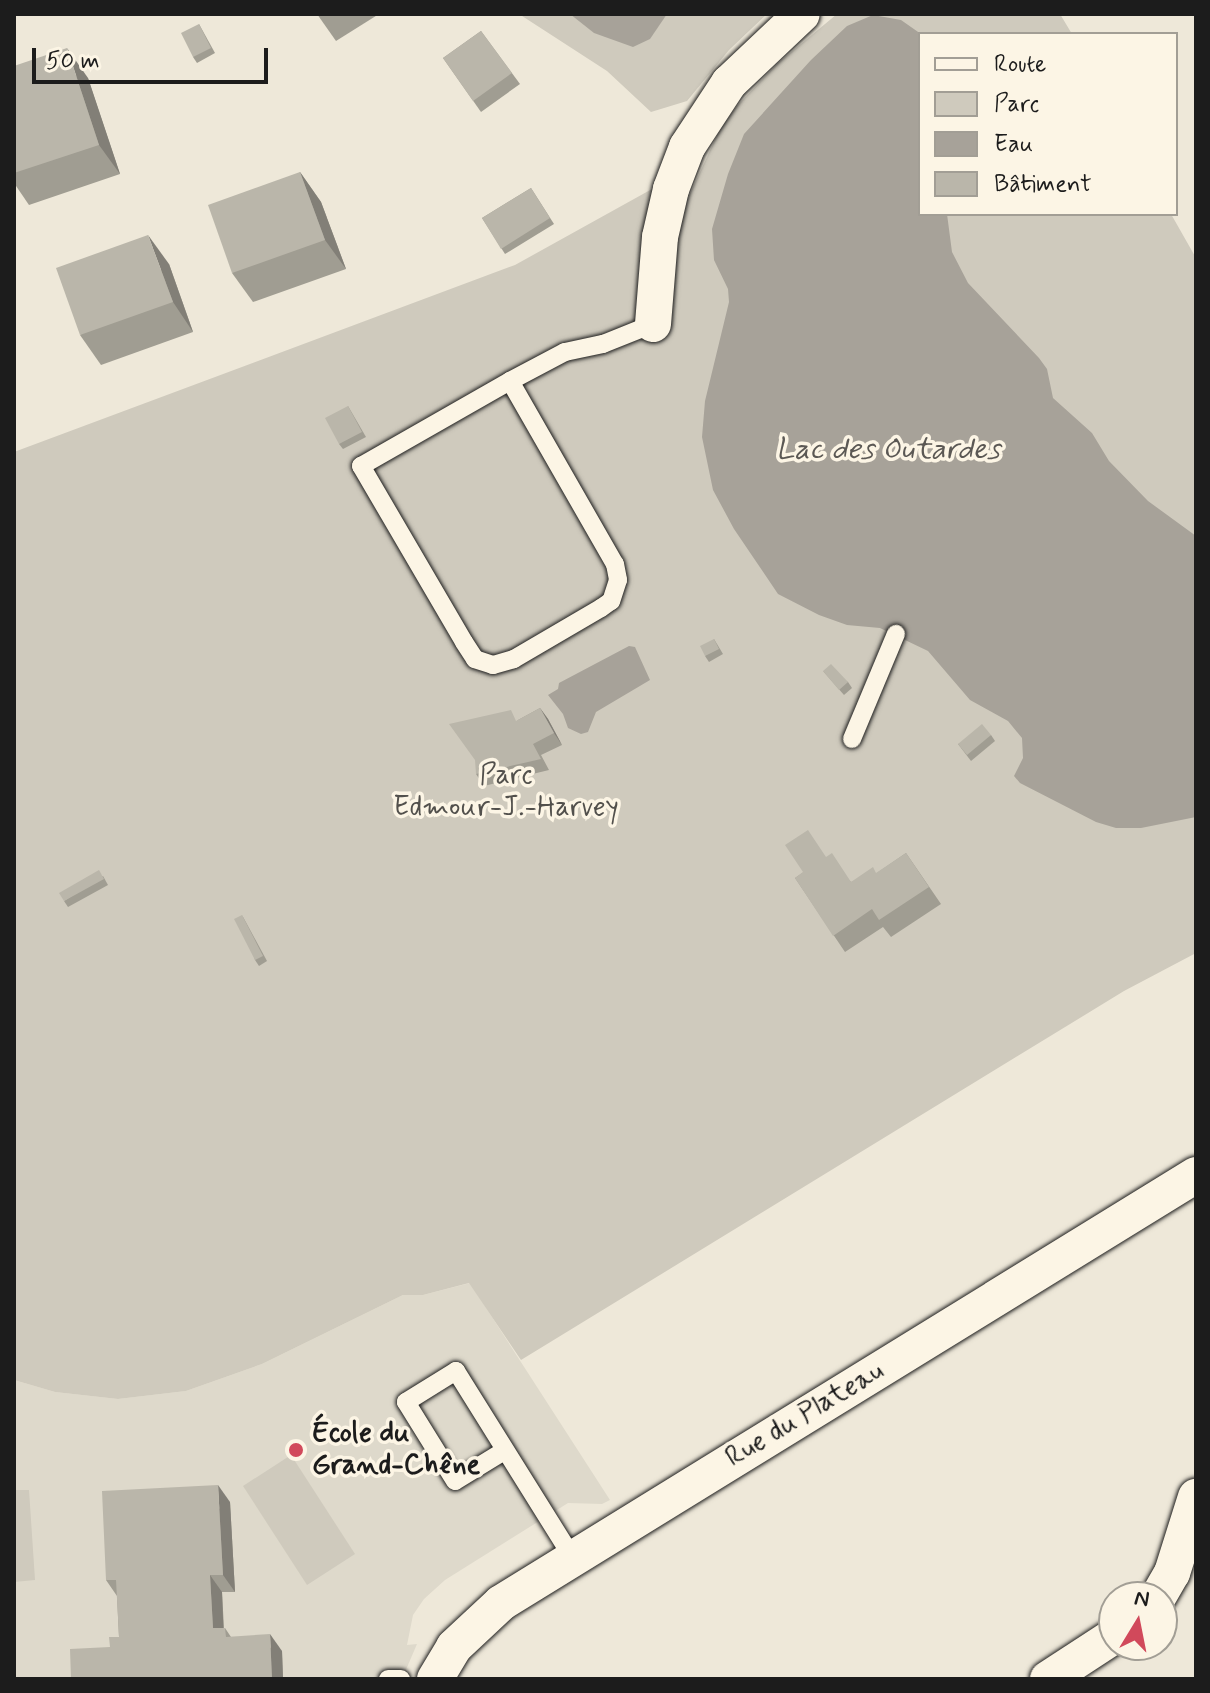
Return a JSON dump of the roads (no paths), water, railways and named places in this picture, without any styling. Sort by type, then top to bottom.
[{"type":"street","points":[[653,324],[660,237],[671,189],[687,147],[729,83],[802,14]]},
{"type":"street","name":"Rue du Plateau","points":[[435,1679],[454,1647],[488,1613],[573,1558],[1194,1181]]},
{"type":"street","points":[[1167,1581],[1196,1497]]},
{"type":"street","points":[[1048,1679],[1098,1646]]},
{"type":"lane","points":[[510,381],[615,564],[618,580],[611,601],[601,608],[514,659],[493,665],[475,659],[361,466],[510,381],[576,348],[603,344],[653,324]]},
{"type":"lane","points":[[852,739],[896,634]]},
{"type":"lane","points":[[504,1451],[455,1481],[406,1402],[456,1371],[573,1558]]},
{"type":"lane","points":[[388,1679],[401,1679]]},
{"type":"water","points":[[570,14],[667,14],[650,39],[633,47],[594,33]]},
{"type":"water","name":"Lac des Outardes","points":[[873,15],[901,20],[918,32],[918,216],[947,216],[952,252],[968,283],[1039,358],[1047,369],[1053,398],[1092,433],[1109,461],[1148,501],[1196,536],[1196,817],[1141,828],[1116,828],[1096,822],[1020,783],[1014,776],[1023,758],[1022,738],[1008,721],[970,700],[928,651],[880,628],[847,625],[819,615],[778,594],[734,529],[713,490],[702,437],[705,401],[729,302],[728,289],[714,260],[712,229],[744,134],[811,60],[847,26]]},
{"type":"water","points":[[629,646],[635,647],[650,680],[596,712],[588,732],[581,734],[568,728],[563,714],[548,695],[558,689],[559,683]]},
{"type":"place","name":"École du Grand-Chêne","points":[[296,1450]]},
{"type":"park label","name":"Parc Edmour-J.-Harvey","points":[[506,792]]}]
